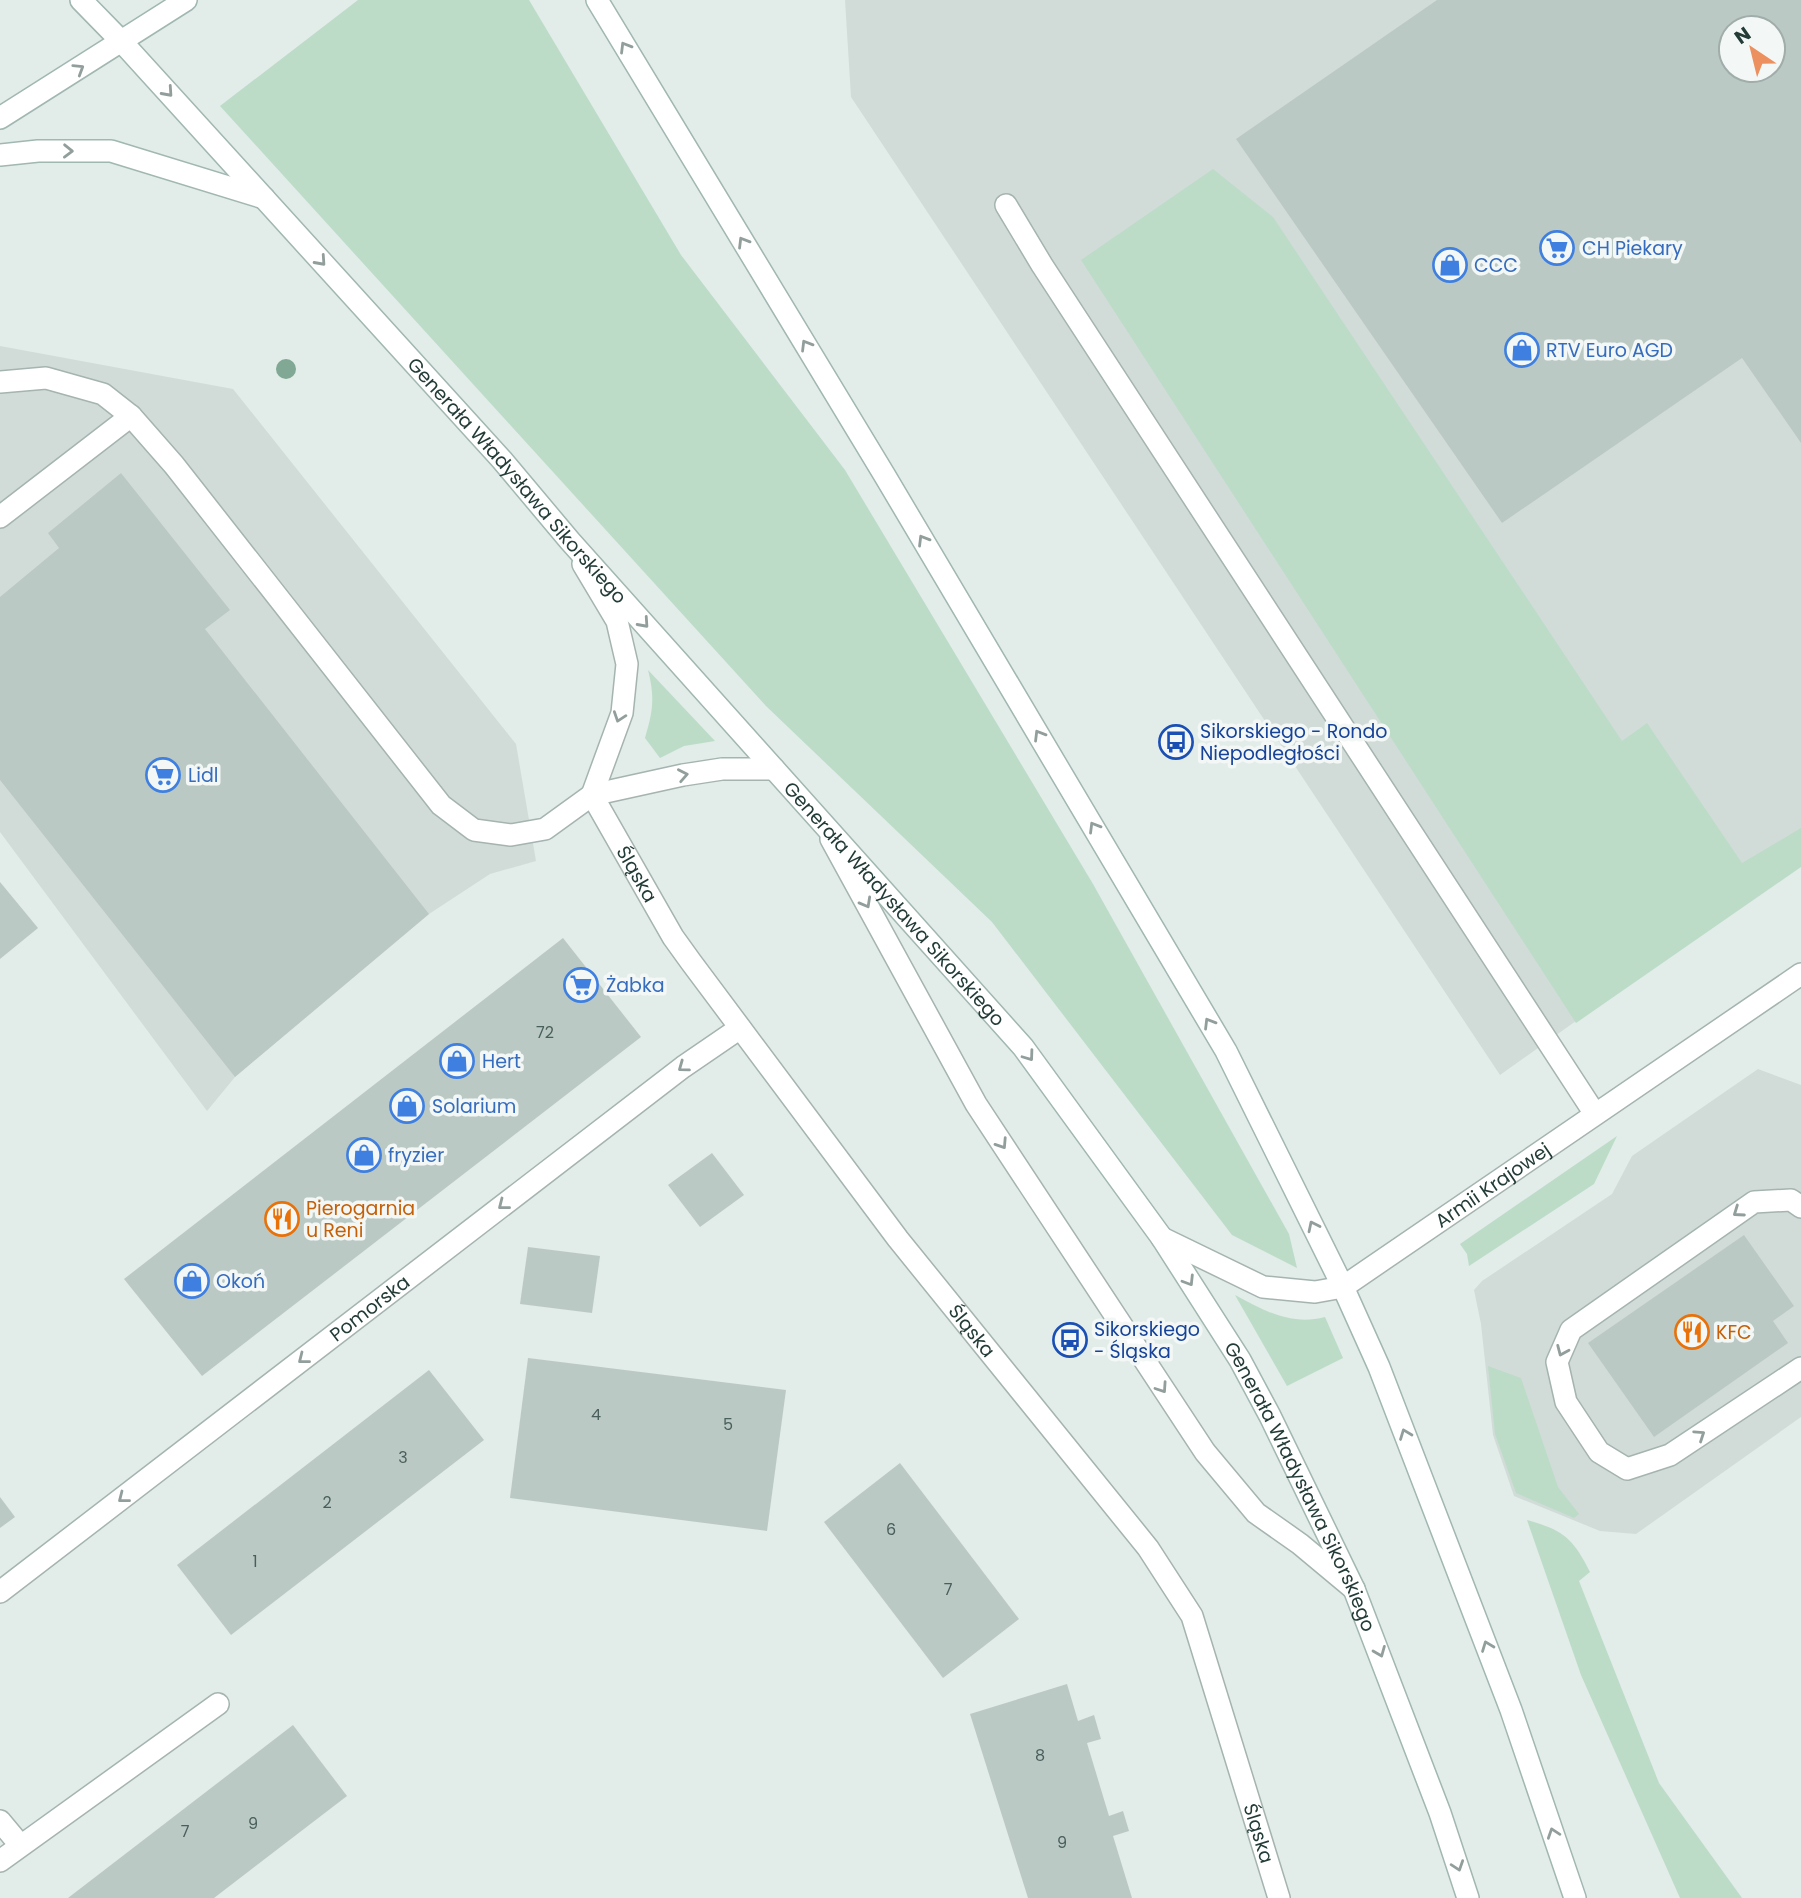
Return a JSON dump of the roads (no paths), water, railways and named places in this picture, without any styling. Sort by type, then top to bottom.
[{"type":"street","name":"Generała Władysława Sikorskiego","points":[[81,0],[502,460],[570,541],[1023,1047],[1162,1238],[1240,1360],[1270,1416],[1354,1589],[1440,1813],[1468,1898]]},
{"type":"street","points":[[0,118],[186,0]]},
{"type":"street","points":[[597,0],[885,476],[1226,1051],[1343,1287],[1379,1367],[1511,1710],[1575,1898]]},
{"type":"street","points":[[0,155],[111,151],[264,198]]},
{"type":"street","points":[[1006,205],[1042,265],[1595,1114]]},
{"type":"street","points":[[0,382],[46,378],[68,383],[103,394],[131,416],[174,465],[441,804],[474,830],[512,835],[545,828],[592,795],[709,771],[774,769]]},
{"type":"street","points":[[0,517],[131,416]]},
{"type":"street","points":[[570,541],[617,621],[626,664],[622,713],[592,795]]},
{"type":"street","name":"Śląska","points":[[592,795],[673,937],[898,1239],[1148,1548],[1192,1616],[1279,1898]]},
{"type":"street","points":[[821,821],[975,1104],[1205,1452],[1256,1513],[1300,1544],[1354,1589]]},
{"type":"street","name":"Armii Krajowej","points":[[1162,1238],[1263,1287],[1315,1292],[1343,1287],[1801,974]]},
{"type":"street","name":"Pomorska","points":[[0,1592],[683,1067],[740,1028]]},
{"type":"street","points":[[1801,1208],[1791,1200],[1754,1202],[1571,1330],[1557,1362],[1566,1402],[1599,1452],[1627,1469],[1670,1455],[1801,1368]]},
{"type":"street","points":[[0,1861],[218,1704]]},
{"type":"street","points":[[0,1821],[20,1845]]},
{"type":"place","name":"CH Piekary","points":[[1557,248]]},
{"type":"place","name":"CCC","points":[[1450,265]]},
{"type":"place","name":"RTV Euro AGD","points":[[1522,350]]},
{"type":"place","name":"Sikorskiego - Rondo Niepodległości","points":[[1176,742]]},
{"type":"place","name":"Lidl","points":[[163,775]]},
{"type":"place","name":"Żabka","points":[[581,985]]},
{"type":"place","name":"Hert","points":[[457,1061]]},
{"type":"place","name":"Solarium","points":[[407,1106]]},
{"type":"place","name":"fryzier","points":[[364,1155]]},
{"type":"place","name":"Pierogarnia u Reni","points":[[282,1219]]},
{"type":"place","name":"Okoń","points":[[192,1281]]},
{"type":"place","name":"KFC","points":[[1692,1332]]},
{"type":"place","name":"Sikorskiego - Śląska","points":[[1070,1340]]}]
